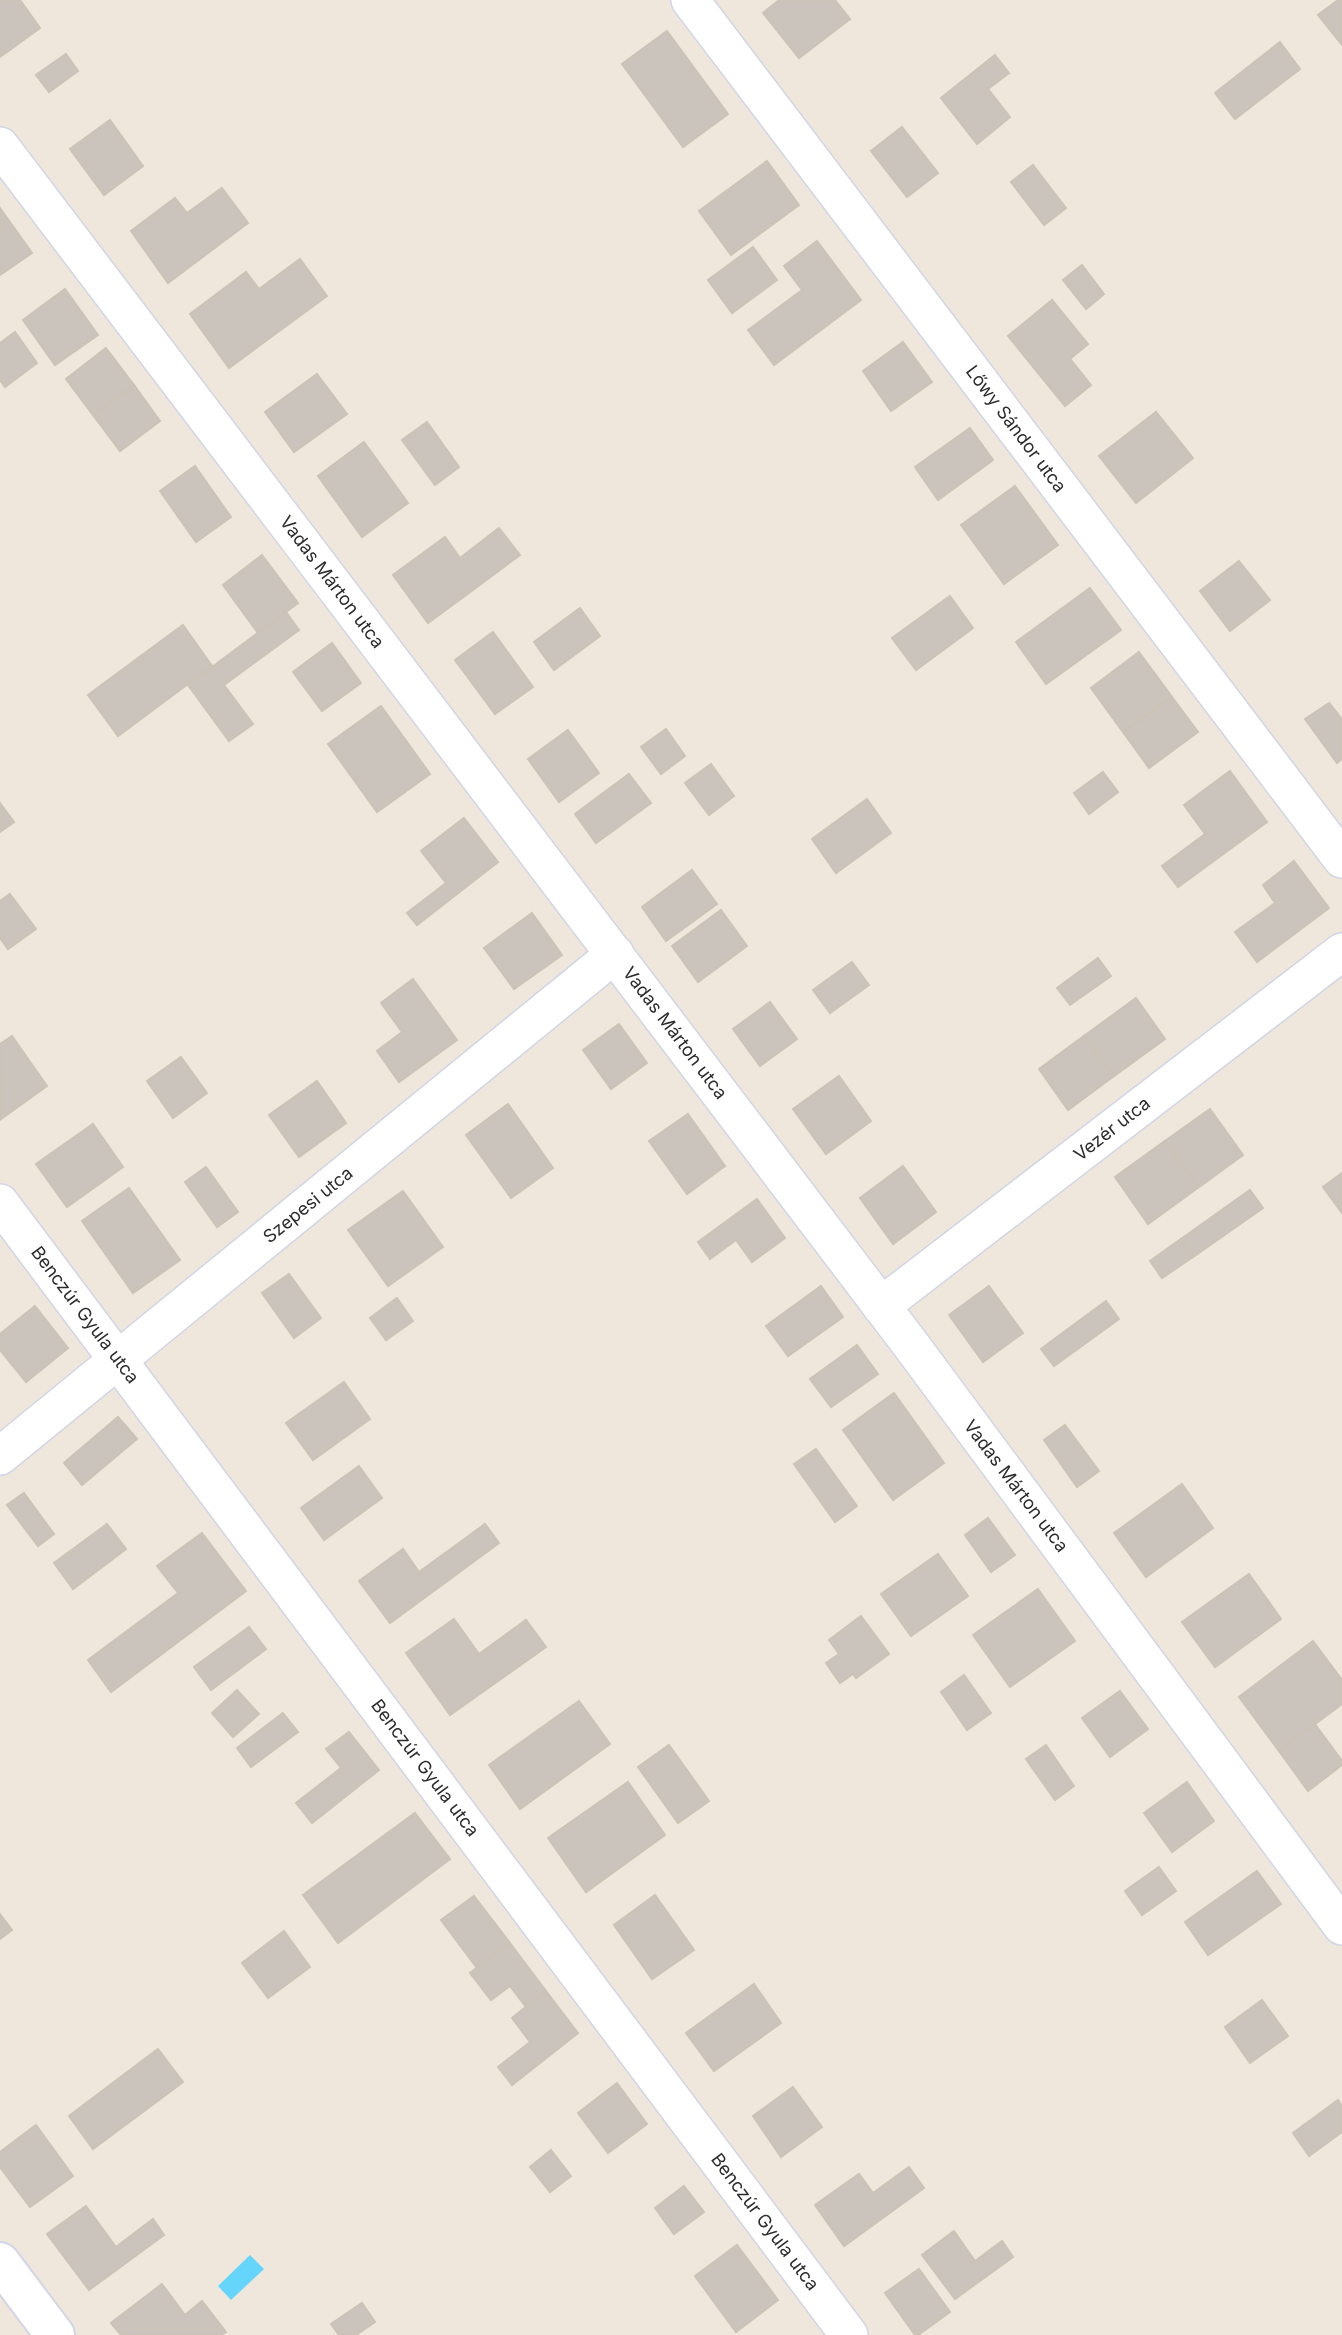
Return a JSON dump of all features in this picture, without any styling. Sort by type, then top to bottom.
[{"type":"street","name":"Lőwy Sándor utca","points":[[690,0],[1342,859]]},
{"type":"street","name":"Vadas Márton utca","points":[[0,146],[881,1306],[1342,1926]]},
{"type":"street","name":"Vezér utca","points":[[881,1306],[1342,952]]},
{"type":"street","name":"Szepesi utca","points":[[0,1456],[615,954]]},
{"type":"street","name":"Benczúr Gyula utca","points":[[0,1202],[849,2335]]},
{"type":"street","points":[[0,2262],[55,2335]]},
{"type":"water","points":[[250,2255],[264,2269],[231,2300],[218,2286]]},
{"type":"building","points":[[0,0],[20,0],[40,28],[0,57]]},
{"type":"building","points":[[779,0],[835,0],[850,19],[799,58],[763,13]]},
{"type":"building","points":[[1338,0],[1342,0],[1342,45],[1318,15]]},
{"type":"building","points":[[667,31],[728,114],[683,147],[622,64]]},
{"type":"building","points":[[1280,42],[1300,69],[1235,119],[1215,93]]},
{"type":"building","points":[[66,54],[78,71],[49,92],[36,75]]},
{"type":"building","points":[[995,55],[1009,73],[988,89],[1010,117],[977,144],[941,98]]},
{"type":"building","points":[[110,120],[143,166],[104,195],[70,149]]},
{"type":"building","points":[[902,127],[938,173],[907,197],[871,151]]},
{"type":"building","points":[[767,161],[799,205],[731,255],[699,211]]},
{"type":"building","points":[[1033,165],[1066,208],[1044,225],[1011,182]]},
{"type":"building","points":[[222,188],[248,223],[168,283],[131,231],[175,198],[187,213]]},
{"type":"building","points":[[0,208],[32,253],[0,275]]},
{"type":"building","points":[[817,241],[861,300],[774,365],[748,330],[802,290],[784,266]]},
{"type":"building","points":[[753,247],[777,280],[732,313],[708,280]]},
{"type":"building","points":[[300,259],[327,296],[229,368],[190,314],[246,272],[259,289]]},
{"type":"building","points":[[1082,265],[1104,294],[1086,309],[1063,280]]},
{"type":"building","points":[[65,289],[98,335],[55,365],[23,320]]},
{"type":"building","points":[[1052,300],[1088,344],[1070,359],[1091,385],[1065,406],[1008,336]]},
{"type":"building","points":[[15,332],[37,363],[5,387],[0,380],[0,343]]},
{"type":"building","points":[[903,342],[932,382],[891,411],[863,371]]},
{"type":"building","points":[[106,348],[134,385],[93,415],[66,379]]},
{"type":"building","points":[[317,374],[347,414],[294,452],[265,412]]},
{"type":"building","points":[[134,385],[160,421],[120,451],[93,415]]},
{"type":"building","points":[[1156,412],[1193,458],[1136,503],[1099,456]]},
{"type":"building","points":[[427,422],[459,467],[435,485],[402,440]]},
{"type":"building","points":[[970,428],[993,460],[938,500],[915,467]]},
{"type":"building","points":[[364,442],[408,503],[362,537],[318,476]]},
{"type":"building","points":[[195,466],[231,517],[196,542],[160,491]]},
{"type":"building","points":[[1015,486],[1058,545],[1004,584],[961,525]]},
{"type":"building","points":[[499,528],[520,555],[428,623],[393,575],[445,537],[460,558]]},
{"type":"building","points":[[262,555],[298,603],[258,633],[223,585]]},
{"type":"building","points":[[1239,561],[1270,600],[1230,631],[1200,591]]},
{"type":"building","points":[[1090,588],[1121,630],[1046,684],[1016,642]]},
{"type":"building","points":[[950,596],[973,628],[916,670],[892,638]]},
{"type":"building","points":[[580,608],[600,636],[554,670],[534,642]]},
{"type":"building","points":[[286,612],[299,630],[224,685],[253,724],[229,741],[188,685]]},
{"type":"building","points":[[183,625],[212,666],[118,736],[88,695]]},
{"type":"building","points":[[493,632],[533,687],[495,714],[455,660]]},
{"type":"building","points":[[332,643],[361,683],[322,711],[293,672]]},
{"type":"building","points":[[1139,652],[1172,697],[1123,732],[1091,688]]},
{"type":"building","points":[[1172,697],[1198,732],[1149,768],[1123,732]]},
{"type":"building","points":[[1329,703],[1342,719],[1342,759],[1337,763],[1305,719]]},
{"type":"building","points":[[381,706],[430,774],[377,812],[328,744]]},
{"type":"building","points":[[666,729],[685,756],[661,774],[641,747]]},
{"type":"building","points":[[568,730],[599,773],[559,802],[528,759]]},
{"type":"building","points":[[711,764],[734,796],[709,815],[685,783]]},
{"type":"building","points":[[1230,771],[1267,822],[1178,887],[1162,866],[1205,834],[1184,805]]},
{"type":"building","points":[[1103,772],[1118,792],[1089,814],[1074,793]]},
{"type":"building","points":[[629,774],[651,803],[596,843],[575,814]]},
{"type":"building","points":[[867,799],[891,833],[836,873],[812,839]]},
{"type":"building","points":[[0,803],[14,822],[0,832]]},
{"type":"building","points":[[464,818],[498,862],[417,925],[407,913],[446,883],[421,851]]},
{"type":"building","points":[[1294,861],[1329,908],[1257,962],[1235,932],[1275,903],[1263,885]]},
{"type":"building","points":[[692,870],[717,904],[666,941],[642,907]]},
{"type":"building","points":[[10,894],[36,929],[8,949],[0,938],[0,901]]},
{"type":"building","points":[[721,910],[747,946],[698,982],[672,946]]},
{"type":"building","points":[[532,913],[562,955],[514,989],[484,948]]},
{"type":"building","points":[[1098,958],[1111,976],[1070,1005],[1057,988]]},
{"type":"building","points":[[852,962],[869,985],[830,1013],[813,990]]},
{"type":"building","points":[[413,979],[457,1040],[399,1082],[377,1051],[402,1032],[381,1003]]},
{"type":"building","points":[[1136,998],[1165,1039],[1114,1076],[1084,1036]]},
{"type":"building","points":[[770,1002],[797,1039],[760,1066],[733,1029]]},
{"type":"building","points":[[619,1024],[647,1063],[611,1089],[583,1050]]},
{"type":"building","points":[[12,1036],[47,1086],[1,1119],[0,1044]]},
{"type":"building","points":[[1084,1036],[1114,1076],[1068,1110],[1039,1069]]},
{"type":"building","points":[[181,1057],[207,1093],[173,1118],[147,1081]]},
{"type":"building","points":[[839,1076],[871,1121],[826,1154],[793,1109]]},
{"type":"building","points":[[317,1081],[346,1123],[299,1157],[269,1115]]},
{"type":"building","points":[[508,1104],[553,1168],[511,1198],[466,1135]]},
{"type":"building","points":[[1210,1109],[1243,1155],[1199,1187],[1165,1141]]},
{"type":"building","points":[[688,1114],[725,1166],[687,1194],[649,1141]]},
{"type":"building","points":[[93,1124],[123,1167],[67,1207],[36,1164]]},
{"type":"building","points":[[1165,1141],[1199,1187],[1148,1224],[1115,1177]]},
{"type":"building","points":[[903,1166],[936,1212],[893,1244],[860,1198]]},
{"type":"building","points":[[206,1167],[238,1212],[217,1227],[185,1182]]},
{"type":"building","points":[[1342,1173],[1342,1213],[1323,1187]]},
{"type":"building","points":[[129,1188],[180,1260],[133,1293],[82,1221]]},
{"type":"building","points":[[1250,1190],[1263,1208],[1193,1257],[1181,1239]]},
{"type":"building","points":[[403,1191],[443,1247],[388,1286],[348,1230]]},
{"type":"building","points":[[757,1199],[785,1238],[752,1262],[736,1240],[710,1259],[698,1242]]},
{"type":"building","points":[[1181,1239],[1193,1257],[1162,1278],[1150,1261]]},
{"type":"building","points":[[289,1274],[321,1318],[294,1338],[262,1293]]},
{"type":"building","points":[[821,1286],[843,1317],[788,1356],[766,1326]]},
{"type":"building","points":[[989,1286],[1023,1333],[983,1362],[949,1315]]},
{"type":"building","points":[[397,1298],[413,1321],[386,1340],[370,1318]]},
{"type":"building","points":[[1106,1301],[1119,1319],[1054,1366],[1041,1349]]},
{"type":"building","points":[[35,1306],[68,1348],[26,1382],[0,1350],[0,1334]]},
{"type":"building","points":[[857,1345],[878,1374],[831,1407],[810,1379]]},
{"type":"building","points":[[344,1382],[370,1419],[313,1460],[286,1423]]},
{"type":"building","points":[[894,1393],[944,1463],[893,1500],[843,1430]]},
{"type":"building","points":[[118,1417],[137,1439],[82,1485],[64,1463]]},
{"type":"building","points":[[1065,1425],[1099,1471],[1077,1487],[1044,1440]]},
{"type":"building","points":[[816,1449],[857,1506],[835,1522],[794,1464]]},
{"type":"building","points":[[359,1466],[382,1498],[324,1540],[301,1508]]},
{"type":"building","points":[[1182,1484],[1213,1528],[1146,1577],[1114,1533]]},
{"type":"building","points":[[24,1493],[54,1534],[38,1546],[7,1505]]},
{"type":"building","points":[[988,1518],[1015,1555],[991,1572],[965,1535]]},
{"type":"building","points":[[107,1524],[126,1549],[73,1589],[54,1563]]},
{"type":"building","points":[[485,1524],[499,1543],[390,1623],[359,1581],[403,1549],[419,1572]]},
{"type":"building","points":[[202,1533],[246,1591],[111,1692],[88,1660],[178,1593],[157,1566]]},
{"type":"building","points":[[938,1554],[968,1596],[911,1636],[881,1594]]},
{"type":"building","points":[[1249,1574],[1281,1619],[1215,1667],[1182,1622]]},
{"type":"building","points":[[1038,1589],[1075,1641],[1010,1687],[973,1635]]},
{"type":"building","points":[[861,1616],[889,1654],[856,1678],[853,1674],[840,1683],[826,1663],[839,1654],[829,1640]]},
{"type":"building","points":[[454,1619],[479,1654],[526,1620],[546,1647],[450,1715],[406,1653]]},
{"type":"building","points":[[249,1627],[266,1649],[211,1690],[194,1667]]},
{"type":"building","points":[[1313,1641],[1342,1680],[1342,1704],[1279,1751],[1239,1697]]},
{"type":"building","points":[[964,1675],[991,1713],[967,1730],[941,1692]]},
{"type":"building","points":[[237,1690],[259,1714],[233,1737],[212,1713]]},
{"type":"building","points":[[1120,1691],[1148,1729],[1110,1757],[1082,1718]]},
{"type":"building","points":[[579,1701],[610,1744],[520,1809],[489,1765]]},
{"type":"building","points":[[283,1713],[298,1732],[251,1767],[237,1748]]},
{"type":"building","points":[[1315,1724],[1342,1761],[1342,1765],[1308,1791],[1279,1751]]},
{"type":"building","points":[[349,1732],[379,1770],[312,1823],[296,1803],[341,1768],[326,1749]]},
{"type":"building","points":[[669,1745],[709,1801],[678,1823],[638,1767]]},
{"type":"building","points":[[1046,1745],[1074,1786],[1055,1800],[1026,1759]]},
{"type":"building","points":[[628,1782],[665,1835],[586,1892],[548,1838]]},
{"type":"building","points":[[1187,1782],[1214,1821],[1172,1852],[1144,1813]]},
{"type":"building","points":[[415,1813],[450,1859],[338,1943],[303,1895]]},
{"type":"building","points":[[1159,1867],[1176,1891],[1142,1915],[1125,1891]]},
{"type":"building","points":[[1257,1871],[1281,1904],[1208,1955],[1185,1922]]},
{"type":"building","points":[[655,1895],[694,1950],[652,1979],[614,1925]]},
{"type":"building","points":[[474,1896],[510,1943],[477,1968],[441,1920]]},
{"type":"building","points":[[0,1914],[12,1930],[0,1939]]},
{"type":"building","points":[[284,1931],[310,1967],[268,1998],[242,1963]]},
{"type":"building","points":[[510,1943],[546,1991],[526,2007],[510,1986],[491,2000],[470,1973]]},
{"type":"building","points":[[754,1984],[781,2023],[714,2071],[686,2033]]},
{"type":"building","points":[[546,1991],[578,2033],[512,2085],[498,2067],[530,2042],[512,2018]]},
{"type":"building","points":[[1262,2000],[1288,2036],[1250,2063],[1225,2027]]},
{"type":"building","points":[[158,2049],[183,2082],[93,2149],[69,2116]]},
{"type":"building","points":[[617,2083],[647,2124],[608,2153],[578,2113]]},
{"type":"building","points":[[793,2087],[822,2127],[781,2157],[753,2116]]},
{"type":"building","points":[[1338,2100],[1342,2106],[1342,2132],[1309,2156],[1293,2133]]},
{"type":"building","points":[[36,2125],[73,2176],[30,2207],[0,2167],[0,2152]]},
{"type":"building","points":[[551,2150],[571,2176],[550,2192],[530,2167]]},
{"type":"building","points":[[909,2167],[924,2188],[844,2246],[815,2205],[859,2174],[873,2193]]},
{"type":"building","points":[[684,2186],[704,2212],[674,2234],[655,2208]]},
{"type":"building","points":[[86,2206],[116,2247],[153,2219],[164,2235],[89,2290],[47,2234]]},
{"type":"building","points":[[954,2231],[975,2261],[1002,2241],[1013,2257],[955,2299],[922,2255]]},
{"type":"building","points":[[737,2245],[778,2300],[736,2332],[695,2276]]},
{"type":"building","points":[[919,2269],[950,2312],[915,2335],[885,2293]]},
{"type":"building","points":[[162,2284],[185,2315],[202,2301],[226,2332],[221,2335],[121,2335],[111,2323]]},
{"type":"building","points":[[362,2303],[375,2322],[356,2335],[339,2335],[331,2324]]}]
